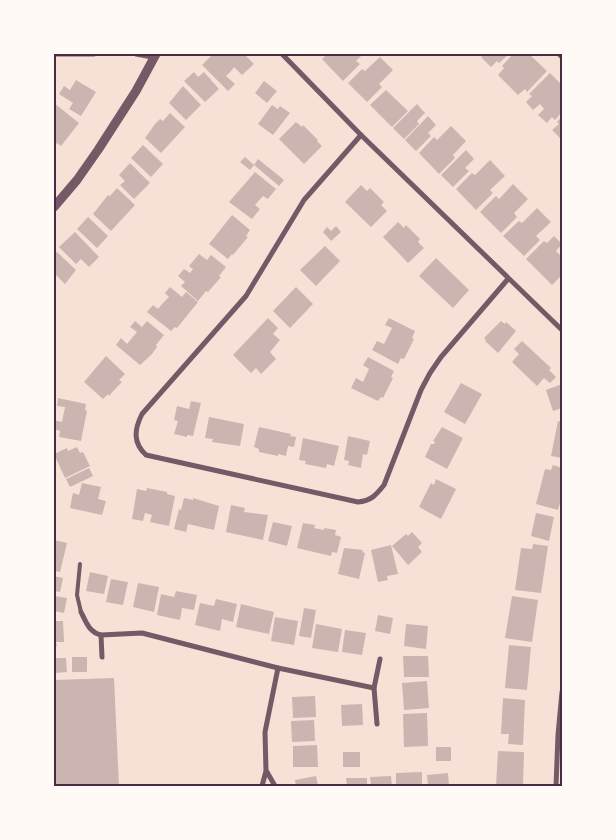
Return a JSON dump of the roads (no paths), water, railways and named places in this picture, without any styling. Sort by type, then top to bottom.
[{"type":"street","points":[[56,54],[94,54]]},
{"type":"street","points":[[54,206],[77,180],[98,150],[136,91],[154,56],[136,54]]},
{"type":"street","points":[[282,54],[361,135],[562,330]]},
{"type":"street","points":[[559,54],[562,57]]},
{"type":"street","points":[[361,135],[304,200],[246,296],[142,414],[137,424],[135,437],[139,449],[146,456],[358,502],[368,501],[384,485],[421,390],[430,373],[441,357],[508,279]]},
{"type":"street","points":[[81,612],[88,627],[96,634],[142,633],[278,668],[374,688]]},
{"type":"street","points":[[101,635],[102,657]]},
{"type":"street","points":[[377,724],[374,688],[380,659]]},
{"type":"street","points":[[262,786],[266,771],[265,732],[278,668]]},
{"type":"street","points":[[556,786],[562,692]]},
{"type":"street","points":[[266,771],[275,786]]},
{"type":"lane","points":[[80,564],[77,596],[81,612]]}]
